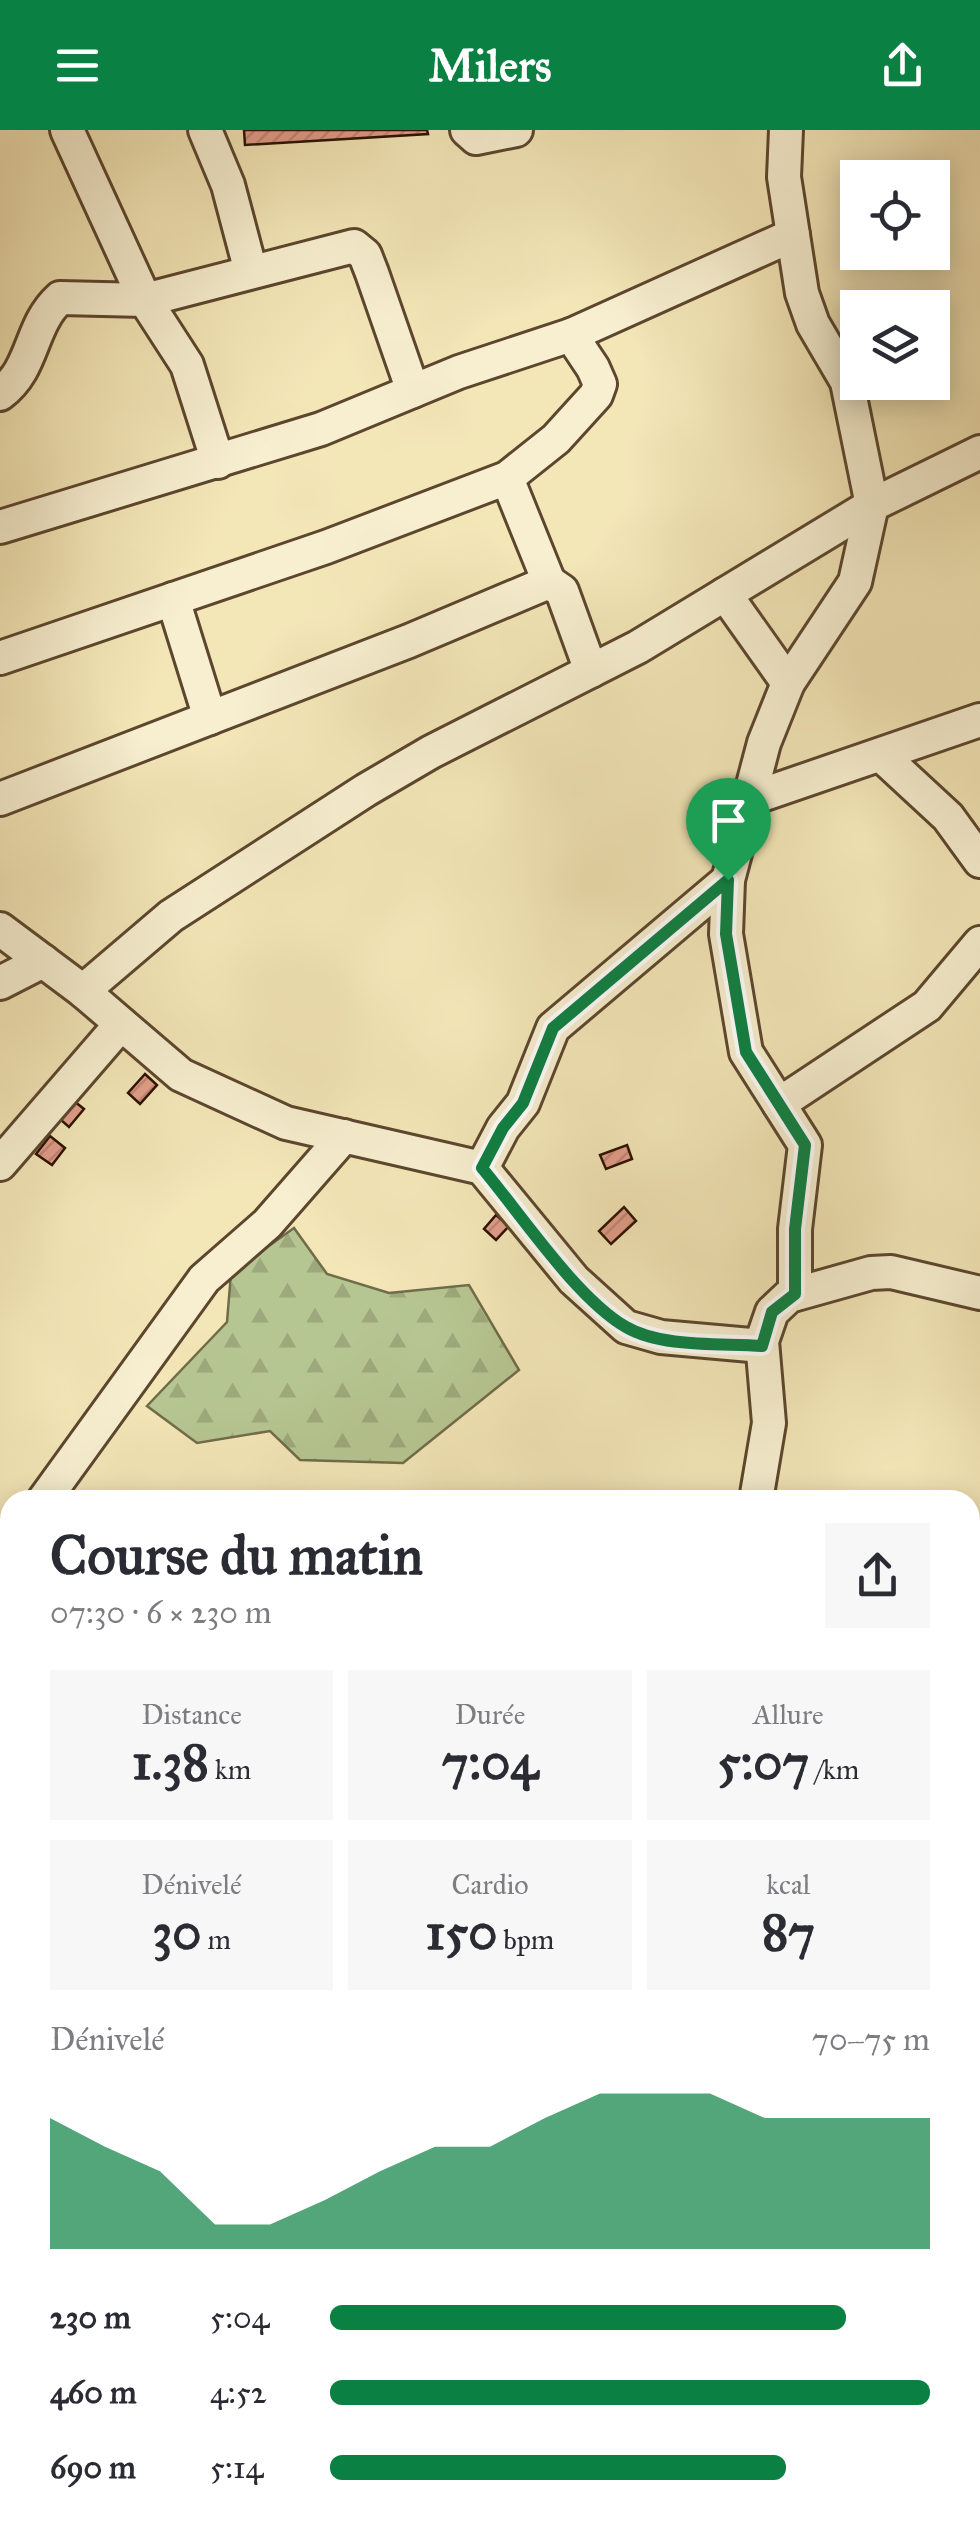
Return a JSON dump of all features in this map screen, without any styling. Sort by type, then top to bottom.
[{"type":"street","points":[[66,130],[145,300],[187,364],[218,462]]},
{"type":"street","points":[[205,130],[228,185],[252,272]]},
{"type":"street","points":[[464,130],[476,138],[516,130]]},
{"type":"street","points":[[786,130],[784,177],[813,324],[847,382],[872,505],[854,582],[788,683],[764,743],[728,880],[726,934],[746,1052],[805,1145],[795,1229],[795,1294]]},
{"type":"street","points":[[0,527],[321,429],[571,335],[793,235]]},
{"type":"street","points":[[0,394],[28,364],[38,326],[60,298],[145,300],[354,246],[365,255],[372,272],[413,392]]},
{"type":"street","points":[[0,658],[507,478],[556,439],[596,395],[600,384],[571,335]]},
{"type":"street","points":[[83,991],[171,916],[350,800],[431,752],[591,671],[872,505],[980,452]]},
{"type":"street","points":[[507,478],[548,582],[562,591],[591,671]]},
{"type":"street","points":[[0,799],[548,582]]},
{"type":"street","points":[[725,594],[788,683]]},
{"type":"street","points":[[174,599],[210,718]]},
{"type":"street","points":[[750,799],[980,720]]},
{"type":"street","points":[[881,755],[948,816],[980,861]]},
{"type":"street","points":[[482,1168],[503,1128],[523,1103],[553,1028],[728,880]]},
{"type":"street","points":[[0,930],[83,991],[181,1075],[286,1122],[482,1168],[574,1280],[626,1327],[662,1337],[762,1346]]},
{"type":"street","points":[[779,1104],[926,1006],[980,943]]},
{"type":"street","points":[[0,983],[43,962]]},
{"type":"street","points":[[0,1164],[121,1024]]},
{"type":"street","points":[[51,1490],[204,1279],[267,1224],[344,1136]]},
{"type":"street","points":[[758,1490],[769,1424],[762,1346],[772,1312],[795,1294],[871,1272],[891,1272],[980,1293]]},
{"type":"green space","points":[[294,1228],[327,1274],[389,1293],[469,1285],[519,1370],[403,1463],[300,1460],[270,1431],[197,1443],[147,1406],[227,1322],[231,1273]]},
{"type":"building","points":[[244,130],[427,130],[428,134],[245,145]]},
{"type":"building","points":[[145,1074],[157,1085],[140,1104],[128,1093]]},
{"type":"building","points":[[69,1097],[84,1109],[69,1127],[54,1114]]},
{"type":"building","points":[[50,1136],[65,1148],[52,1165],[36,1154]]},
{"type":"building","points":[[627,1145],[632,1159],[606,1169],[600,1155]]},
{"type":"building","points":[[624,1207],[636,1221],[611,1244],[599,1231]]},
{"type":"building","points":[[496,1215],[509,1226],[496,1240],[484,1229]]},
{"type":"route","points":[[728,880],[726,934],[746,1052],[805,1145],[795,1229],[795,1294],[772,1312],[762,1346],[689,1341],[626,1327],[574,1280],[482,1168],[532,1086],[553,1028],[608,977],[728,880]]}]
